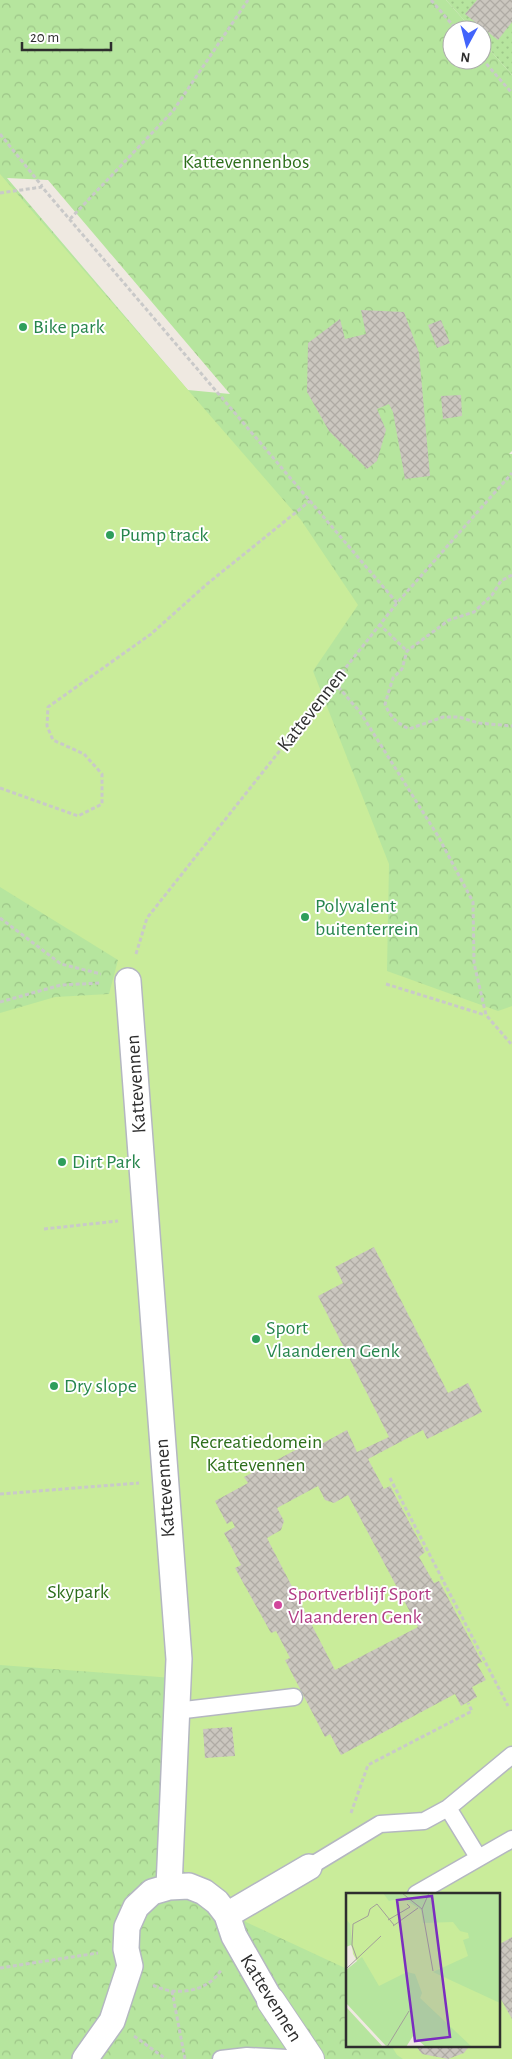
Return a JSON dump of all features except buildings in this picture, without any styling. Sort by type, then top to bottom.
[{"type":"street","name":"Kattevennen","points":[[128,981],[164,1480],[179,1659],[169,1887]]},
{"type":"street","points":[[85,2059],[112,2021],[128,1957],[127,1927],[136,1907],[152,1892],[169,1887],[189,1886],[204,1892],[217,1902],[230,1926],[309,1866]]},
{"type":"street","name":"Kattevennen","points":[[230,1926],[271,2001],[310,2059]]},
{"type":"lane","points":[[176,1711],[294,1697]]},
{"type":"lane","points":[[309,1866],[380,1824],[424,1821],[448,1808],[512,1755]]},
{"type":"lane","points":[[448,1808],[478,1857]]},
{"type":"lane","points":[[418,1893],[512,1839]]},
{"type":"lane","points":[[222,2059],[246,2056],[306,2059]]},
{"type":"path","points":[[70,219],[173,111],[248,0]]},
{"type":"path","points":[[431,0],[448,20]]},
{"type":"path","points":[[492,70],[512,93]]},
{"type":"path","points":[[0,134],[42,187],[396,603]]},
{"type":"path","points":[[0,193],[42,187]]},
{"type":"path","name":"Kattevennen","points":[[128,981],[147,918],[396,603],[512,473]]},
{"type":"path","points":[[0,788],[78,816],[102,804],[102,774],[84,754],[53,740],[47,726],[48,707],[151,634],[207,584],[310,501]]},
{"type":"path","points":[[512,575],[501,581],[492,595],[474,612],[449,620],[407,651],[402,669],[393,678],[385,704],[390,715],[400,725],[409,730],[443,717],[512,726]]},
{"type":"path","points":[[379,624],[407,651]]},
{"type":"path","points":[[334,682],[360,712],[371,729],[438,836],[473,902],[474,963],[486,1015],[512,1045]]},
{"type":"path","points":[[0,918],[61,964],[128,981]]},
{"type":"path","points":[[0,1002],[61,985],[128,981]]},
{"type":"path","points":[[386,984],[486,1015]]},
{"type":"path","points":[[44,1229],[146,1218]]},
{"type":"path","points":[[390,1478],[508,1706]]},
{"type":"path","points":[[0,1494],[164,1480]]},
{"type":"path","points":[[338,1849],[368,1765],[472,1711],[468,1703]]},
{"type":"path","points":[[0,1968],[128,1957],[145,1981],[159,1988],[172,1991],[192,1990],[220,1973],[230,1926]]},
{"type":"path","points":[[172,1991],[185,2059]]},
{"type":"path","points":[[112,2021],[166,2059]]},
{"type":"green space","name":"Sport Vlaanderen Genk","points":[[0,0],[446,0],[464,20],[442,20],[442,70],[492,70],[492,52],[512,75],[512,451],[509,454],[512,454],[512,2059],[0,2059]],"holes":[[[7,178],[48,180],[230,394],[188,390]]]},
{"type":"green space","points":[[446,0],[512,0],[512,75],[492,52],[492,20],[464,20]]},
{"type":"green space","name":"Sport Vlaanderen Genk","points":[[0,174],[301,520],[358,605],[313,671],[389,864],[387,971],[498,1011],[512,1006],[512,2059],[403,2059],[397,2055],[392,2046],[500,2046],[500,1893],[346,1893],[346,1969],[246,1922],[232,1899],[183,1871],[176,1824],[186,1679],[0,1665],[0,1013],[55,997],[109,994],[118,960],[0,887]]},
{"type":"place","name":"Bike park","points":[[23,327]]},
{"type":"place","name":"Pump track","points":[[110,535]]},
{"type":"place","name":"Polyvalent buitenterrein","points":[[305,917]]},
{"type":"place","name":"Dirt Park","points":[[62,1162]]},
{"type":"place","name":"Sport Vlaanderen Genk","points":[[256,1339]]},
{"type":"place","name":"Dry slope","points":[[54,1386]]},
{"type":"place","name":"Sportverblijf Sport Vlaanderen Genk","points":[[278,1605]]},
{"type":"park label","name":"Kattevennenbos","points":[[246,162]]},
{"type":"park label","name":"Recreatiedomein Kattevennen","points":[[256,1454]]},
{"type":"park label","name":"Skypark","points":[[78,1592]]}]
